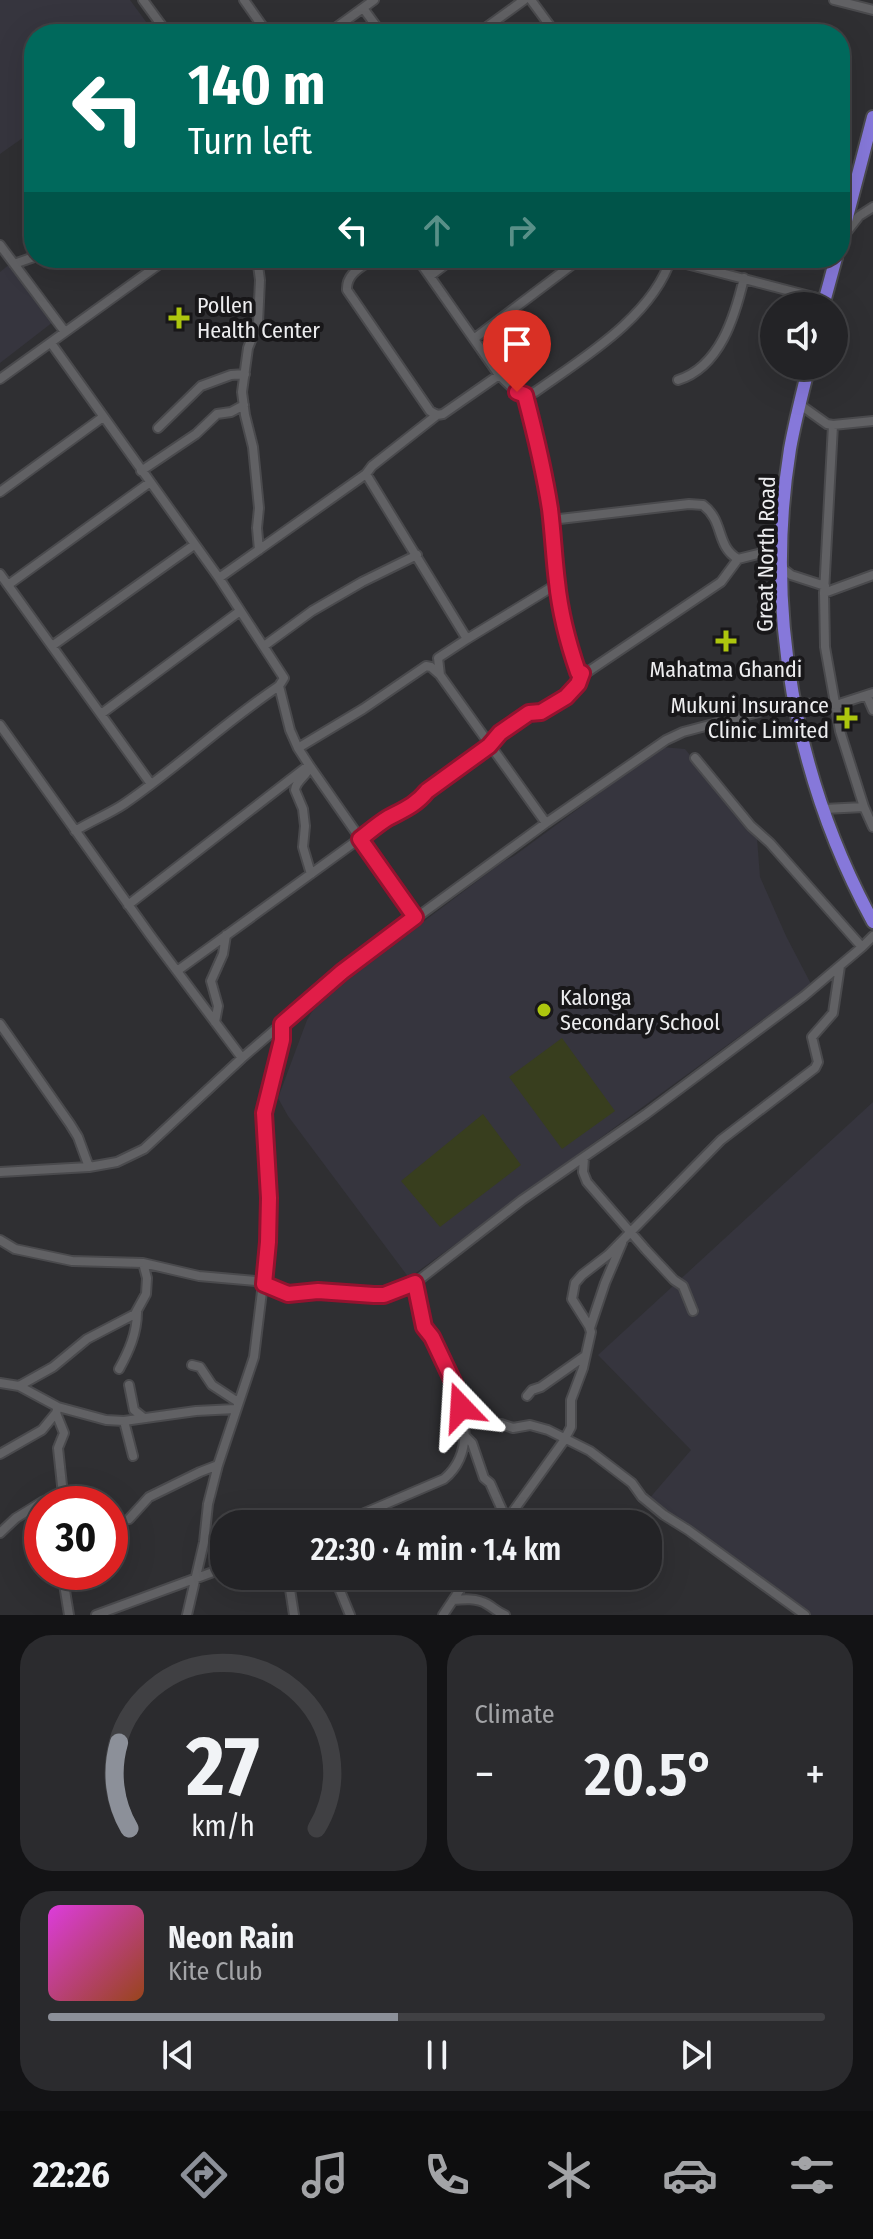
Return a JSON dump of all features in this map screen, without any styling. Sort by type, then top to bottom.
[{"type":"highway","points":[[850,206],[873,117]]},
{"type":"highway","points":[[827,292],[833,268]]},
{"type":"highway","name":"Great North Road","points":[[805,380],[786,485],[782,548],[784,643],[793,703],[824,809],[843,860],[873,922]]},
{"type":"street","points":[[143,0],[161,24]]},
{"type":"street","points":[[244,0],[261,24]]},
{"type":"street","points":[[341,24],[374,0]]},
{"type":"street","points":[[491,24],[524,0]]},
{"type":"street","points":[[531,0],[549,24]]},
{"type":"street","points":[[834,0],[873,10]]},
{"type":"street","points":[[363,8],[375,24]]},
{"type":"street","points":[[850,228],[859,216],[873,207]]},
{"type":"street","points":[[0,245],[65,332]]},
{"type":"street","points":[[0,264],[24,258]]},
{"type":"street","points":[[0,379],[154,268]]},
{"type":"street","points":[[258,268],[258,323],[248,348],[242,392],[253,447],[259,508],[259,550]]},
{"type":"street","points":[[360,268],[351,275],[347,290],[430,411],[437,415]]},
{"type":"street","points":[[424,268],[499,375],[517,392],[525,395],[535,392],[633,318],[657,290],[667,268]]},
{"type":"street","points":[[430,276],[441,268]]},
{"type":"street","points":[[475,338],[568,268]]},
{"type":"street","points":[[706,268],[789,292]]},
{"type":"street","points":[[678,380],[688,377],[722,341],[731,324],[744,278]]},
{"type":"street","points":[[51,343],[219,578],[284,678],[279,686],[121,806],[75,831]]},
{"type":"street","points":[[158,428],[201,386],[231,375],[245,374]]},
{"type":"street","points":[[219,578],[366,474],[437,415],[443,414],[499,375]]},
{"type":"street","points":[[525,395],[542,464],[557,584],[578,672],[586,673],[721,582],[738,559],[782,548]]},
{"type":"street","points":[[799,404],[827,424],[873,421]]},
{"type":"street","points":[[141,471],[196,434],[217,414],[231,412],[244,405]]},
{"type":"street","points":[[0,492],[103,417]]},
{"type":"street","points":[[833,425],[824,589],[825,647],[840,731],[873,827]]},
{"type":"street","points":[[366,474],[467,639]]},
{"type":"street","points":[[8,585],[149,483]]},
{"type":"street","points":[[551,520],[703,505],[715,518],[725,549],[738,559]]},
{"type":"street","points":[[52,646],[194,545]]},
{"type":"street","points":[[264,646],[312,611],[417,555]]},
{"type":"street","points":[[782,568],[824,589],[873,575]]},
{"type":"street","points":[[0,574],[151,784]]},
{"type":"street","points":[[298,748],[557,584]]},
{"type":"street","points":[[101,714],[240,611]]},
{"type":"street","points":[[438,658],[440,675]]},
{"type":"street","points":[[428,666],[440,675],[546,823]]},
{"type":"street","points":[[177,971],[388,818],[410,807],[489,746],[500,733],[529,713],[541,712],[566,697],[578,684],[582,673]]},
{"type":"street","points":[[279,686],[282,705],[298,748],[415,917]]},
{"type":"street","points":[[0,1172],[89,1167],[117,1162],[144,1149],[242,1058],[342,972],[546,823],[675,735],[793,703],[836,705],[870,694],[873,710]]},
{"type":"street","points":[[0,725],[242,1058]]},
{"type":"street","points":[[695,758],[751,826],[770,843],[862,947]]},
{"type":"street","points":[[309,765],[295,790],[303,809],[303,847],[311,874]]},
{"type":"street","points":[[128,905],[309,765]]},
{"type":"street","points":[[824,809],[864,807]]},
{"type":"street","points":[[215,1022],[218,1006],[211,981],[223,954],[226,934]]},
{"type":"street","points":[[0,1240],[15,1249],[72,1261],[143,1263],[199,1276],[247,1279],[288,1294],[318,1291],[384,1295],[415,1283],[522,1200],[585,1158],[804,996],[873,936]]},
{"type":"street","points":[[590,1328],[572,1299],[575,1283],[608,1255],[721,1140],[818,1065],[812,1037],[833,1013],[840,966]]},
{"type":"street","points":[[0,1024],[70,1124],[89,1167]]},
{"type":"street","points":[[187,1615],[218,1465],[254,1357],[268,1242],[264,1113],[282,1040],[282,1024]]},
{"type":"street","points":[[585,1158],[583,1172],[587,1182],[674,1280],[683,1286],[693,1311]]},
{"type":"street","points":[[514,1510],[572,1423],[571,1400],[586,1355],[590,1328],[624,1239]]},
{"type":"street","points":[[19,1386],[53,1367],[87,1339],[135,1314],[146,1294],[147,1278],[143,1263]]},
{"type":"street","points":[[372,1510],[444,1479],[460,1461],[464,1435],[457,1390],[432,1337],[424,1327],[415,1283]]},
{"type":"street","points":[[119,1369],[132,1343],[137,1311]]},
{"type":"street","points":[[527,1396],[586,1355]]},
{"type":"street","points":[[192,1365],[200,1367],[212,1385],[237,1406]]},
{"type":"street","points":[[0,1383],[19,1386],[57,1410],[106,1420],[144,1419],[237,1406]]},
{"type":"street","points":[[129,1385],[134,1410],[144,1419]]},
{"type":"street","points":[[0,1454],[42,1430],[57,1410]]},
{"type":"street","points":[[57,1410],[64,1433],[58,1448],[62,1486]]},
{"type":"street","points":[[124,1421],[133,1456]]},
{"type":"street","points":[[501,1424],[513,1428],[530,1425],[548,1430],[595,1454],[632,1483],[642,1497],[664,1515],[805,1615]]},
{"type":"street","points":[[464,1435],[472,1443],[484,1478],[490,1483],[501,1510]]},
{"type":"street","points":[[129,1519],[149,1497],[218,1465]]},
{"type":"street","points":[[0,1533],[24,1513]]},
{"type":"street","points":[[96,1615],[122,1610],[210,1574]]},
{"type":"street","points":[[65,1590],[69,1615]]},
{"type":"street","points":[[290,1590],[294,1615]]},
{"type":"street","points":[[340,1590],[350,1615]]},
{"type":"street","points":[[443,1615],[460,1590]]},
{"type":"street","points":[[453,1600],[485,1603],[505,1615]]},
{"type":"shaded area","points":[[0,0],[130,0],[148,24],[24,24],[24,137],[0,154]]},
{"type":"shaded area","points":[[11,263],[53,322],[0,363],[0,272]]},
{"type":"shaded area","name":"Kalonga Secondary School","points":[[662,747],[685,749],[757,838],[760,877],[811,984],[409,1278],[288,1116],[278,1098],[307,1020],[319,1000]]},
{"type":"shaded area","points":[[873,1102],[873,1615],[806,1615],[648,1500],[691,1450],[598,1355]]},
{"type":"green space","points":[[562,1038],[615,1111],[562,1149],[509,1077]]},
{"type":"green space","points":[[483,1114],[521,1165],[440,1227],[401,1181]]},
{"type":"place","name":"Pollen Health Center","points":[[179,318]]},
{"type":"place","name":"Mahatma Ghandi","points":[[726,641]]},
{"type":"place","name":"Mukuni Insurance Clinic Limited","points":[[847,718]]},
{"type":"place","name":"Kalonga Secondary School","points":[[544,1010]]},
{"type":"route","points":[[461,1407],[457,1390],[432,1337],[424,1327],[415,1283],[384,1295],[318,1291],[288,1294],[264,1284],[269,1198],[264,1113],[282,1040],[282,1024],[342,972],[415,917],[360,839],[420,800],[427,791],[529,713],[541,712],[561,701],[572,692],[581,677],[582,673],[578,672],[573,658],[557,584],[542,464],[525,395],[517,392]]}]
